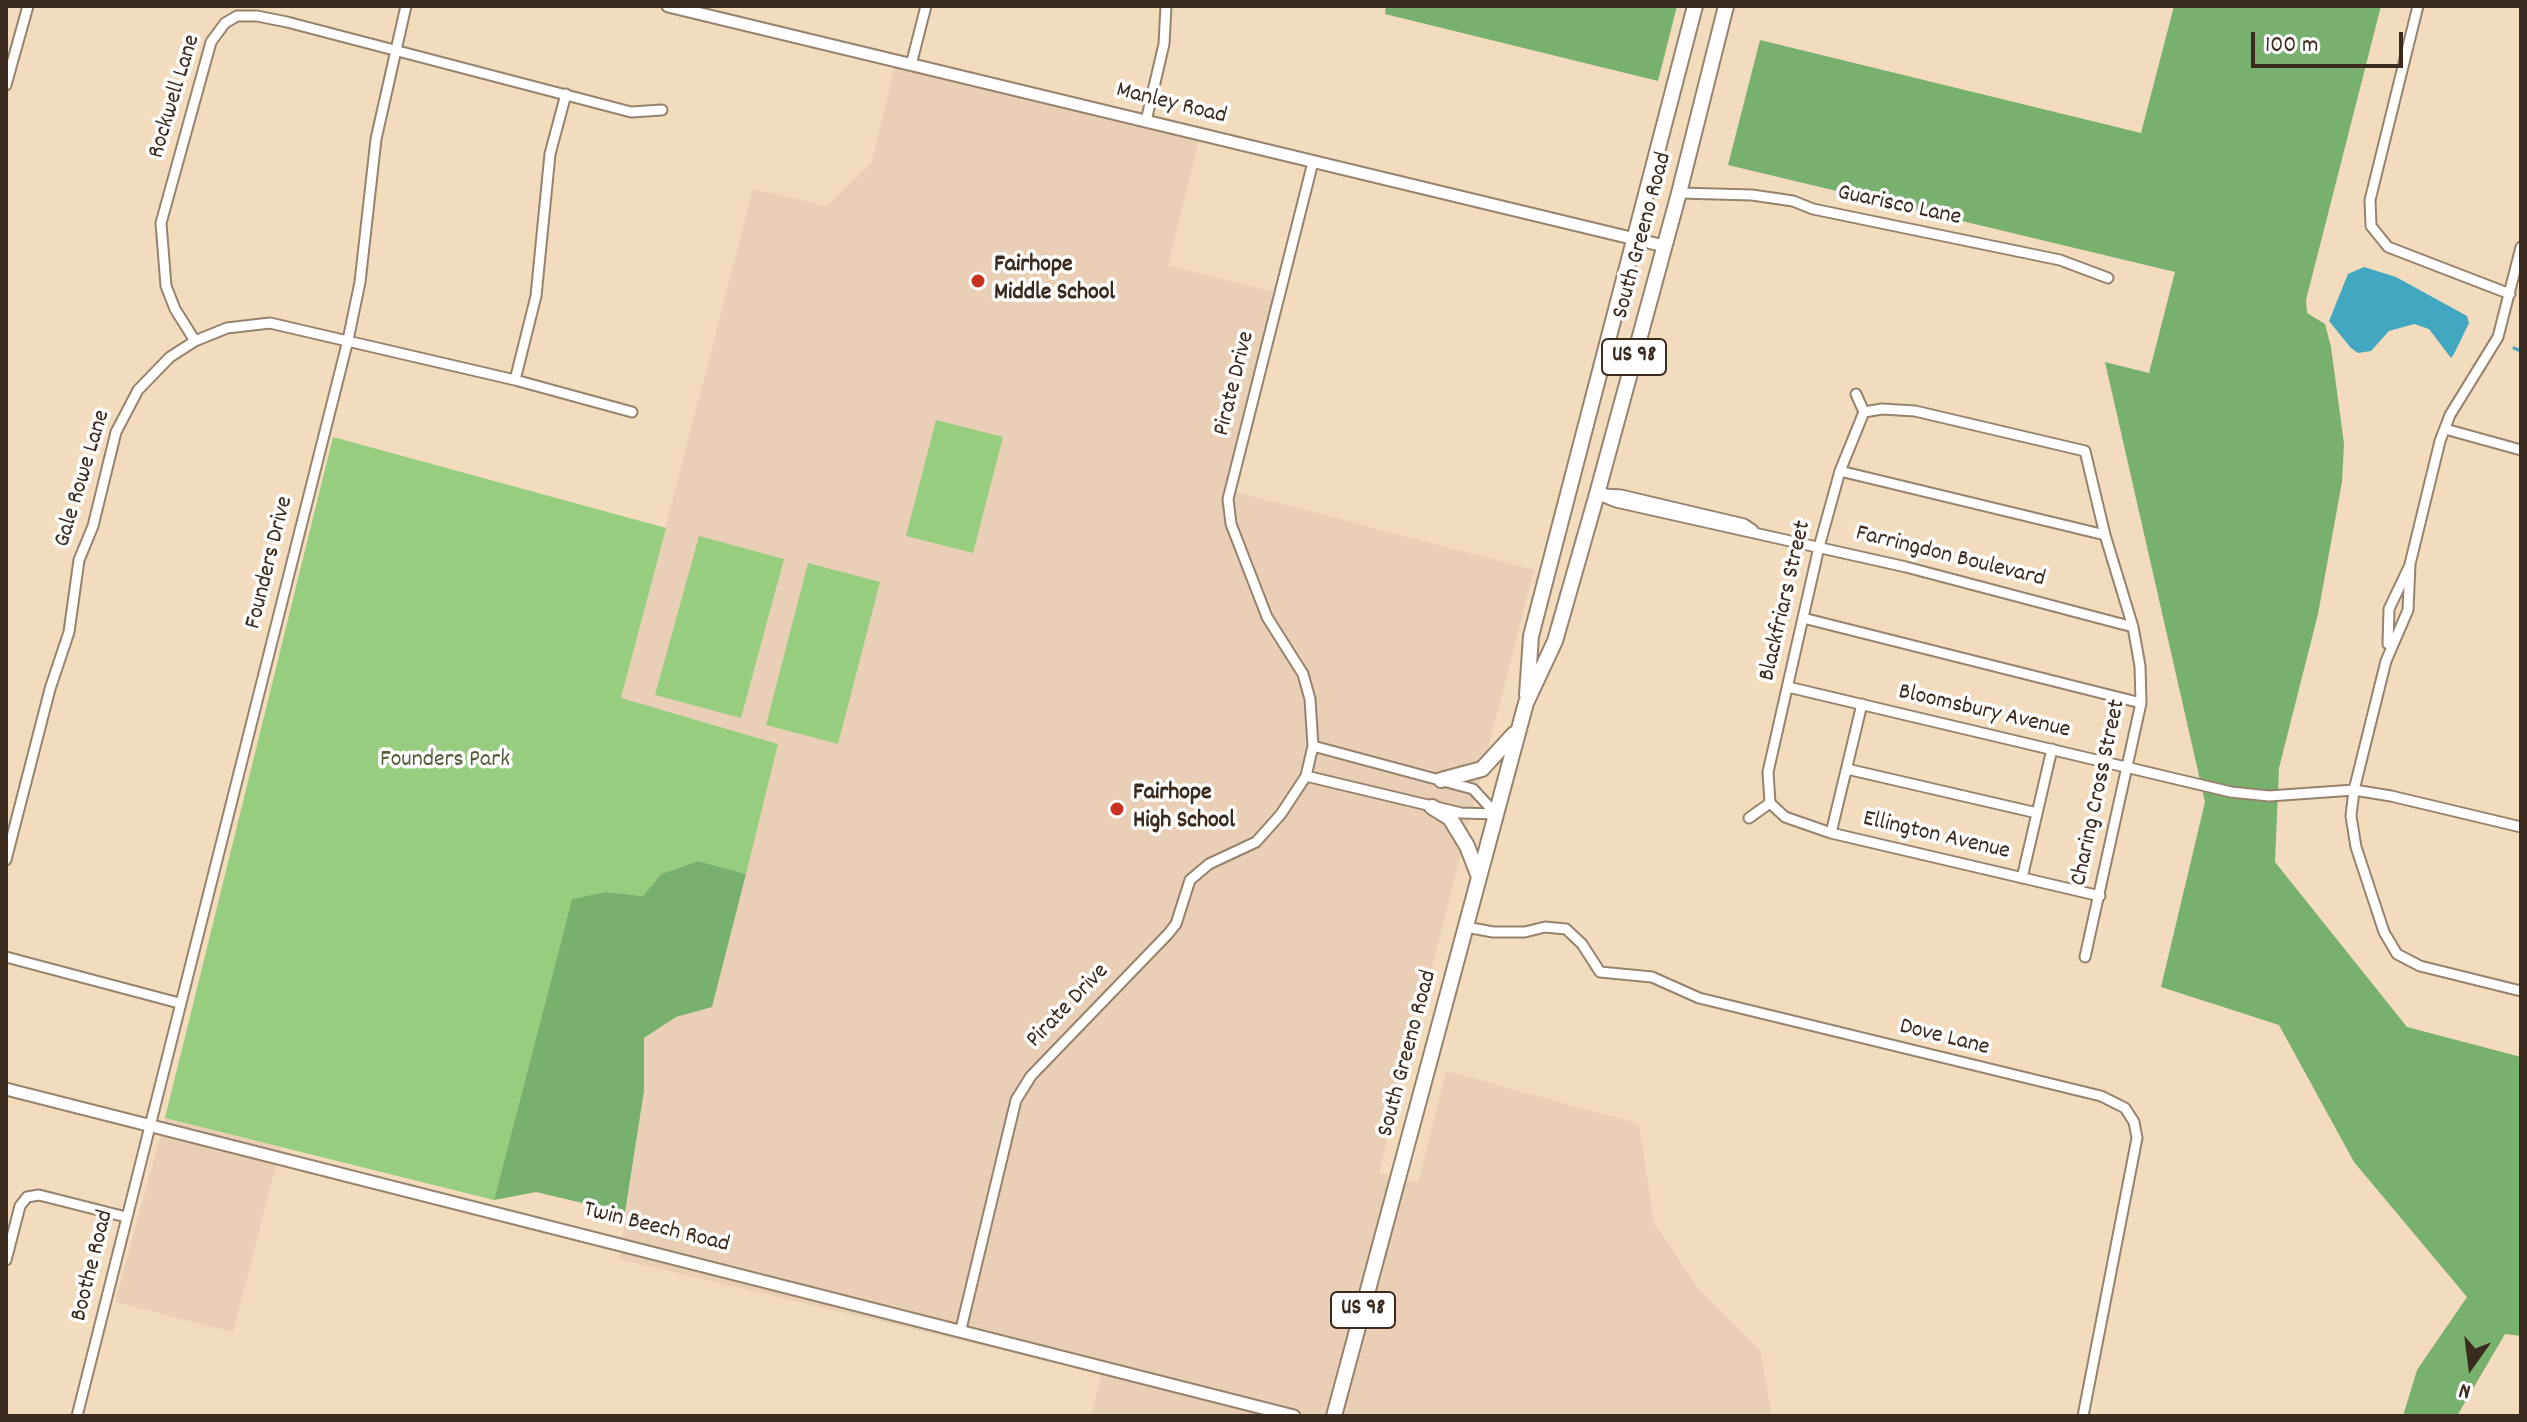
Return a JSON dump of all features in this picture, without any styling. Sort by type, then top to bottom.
[{"type":"main road","name":"South Greeno Road","points":[[1334,1416],[1520,727],[1526,703],[1531,636],[1695,6]]},
{"type":"main road","name":"South Greeno Road","points":[[1526,703],[1555,641],[1679,193],[1726,6]]},
{"type":"main road","points":[[1441,780],[1482,769],[1520,727]]},
{"type":"main road","points":[[1432,807],[1450,818],[1479,878]]},
{"type":"street","points":[[6,85],[28,6]]},
{"type":"street","name":"Founders Drive","points":[[151,1126],[179,1003],[348,340],[360,282],[376,139],[406,6]]},
{"type":"street","name":"Manley Road","points":[[668,6],[1664,246]]},
{"type":"street","points":[[911,65],[926,6]]},
{"type":"street","points":[[1146,121],[1164,44],[1166,6]]},
{"type":"street","points":[[2418,6],[2370,200],[2371,226],[2388,247],[2510,294]]},
{"type":"street","name":"Rockwell Lane","points":[[195,341],[175,309],[166,286],[161,223],[207,52],[217,31],[237,16],[257,16],[631,112],[662,110]]},
{"type":"street","points":[[515,380],[536,296],[550,154],[566,94]]},
{"type":"street","name":"Pirate Drive","points":[[961,1329],[1016,1100],[1031,1076],[1176,924],[1190,880],[1209,864],[1256,842],[1281,814],[1306,776],[1313,746],[1310,699],[1303,674],[1267,617],[1231,524],[1228,499],[1313,162]]},
{"type":"street","name":"Guarisco Lane","points":[[1679,193],[1752,195],[1793,201],[1833,214],[2060,260],[2108,278]]},
{"type":"street","points":[[2386,661],[2389,609],[2410,564],[2445,429],[2494,345],[2521,247]]},
{"type":"street","name":"Gale Rowe Lane","points":[[6,860],[50,689],[69,632],[79,560],[93,526],[116,432],[125,410],[153,372],[195,341],[227,328],[270,323],[515,380],[632,412]]},
{"type":"street","points":[[1856,394],[1864,412]]},
{"type":"street","name":"Charing Cross Street","points":[[1864,412],[1882,409],[1915,411],[2085,451],[2105,535],[2133,627],[2140,666],[2141,703],[2085,957]]},
{"type":"street","name":"Blackfriars Street","points":[[1770,803],[1768,772],[1819,547],[1840,471],[1864,412]]},
{"type":"street","points":[[2445,429],[2521,450]]},
{"type":"street","points":[[1840,471],[2105,535]]},
{"type":"street","name":"Farringdon Boulevard","points":[[1597,494],[1621,495],[1744,524],[1756,532],[2133,627]]},
{"type":"street","points":[[2410,564],[2408,610],[2386,661],[2354,790],[2351,816],[2356,847],[2384,932],[2397,954],[2420,966],[2521,991]]},
{"type":"street","points":[[1803,618],[2141,703]]},
{"type":"street","name":"Bloomsbury Avenue","points":[[1788,687],[2250,796],[2354,790],[2521,827]]},
{"type":"street","points":[[1831,833],[1862,704]]},
{"type":"street","points":[[1313,746],[1473,789],[1496,814]]},
{"type":"street","points":[[2022,878],[2052,749]]},
{"type":"street","points":[[1847,769],[2037,813]]},
{"type":"street","points":[[1306,776],[1432,807],[1496,814]]},
{"type":"street","points":[[1749,818],[1770,803]]},
{"type":"street","name":"Ellington Avenue","points":[[1770,803],[1785,817],[1831,833],[2100,896]]},
{"type":"street","name":"Dove Lane","points":[[1466,927],[1493,932],[1525,932],[1545,927],[1566,929],[1582,944],[1600,972],[1652,977],[1713,1002],[2101,1096],[2125,1108],[2134,1122],[2137,1138],[2083,1416]]},
{"type":"street","points":[[6,957],[179,1003]]},
{"type":"street","name":"Twin Beech Road","points":[[6,1089],[1294,1416]]},
{"type":"street","name":"Boothe Road","points":[[77,1416],[151,1126]]},
{"type":"street","points":[[6,1260],[20,1206],[27,1197],[39,1195],[126,1217]]},
{"type":"shaded area","points":[[895,65],[1199,139],[1168,266],[1285,295],[1236,492],[1534,570],[1379,1173],[1418,1183],[1446,1071],[1639,1124],[1654,1223],[1699,1289],[1760,1350],[1772,1416],[1091,1416],[1101,1374],[619,1259],[644,1091],[644,1038],[676,1017],[712,1007],[778,744],[621,699],[753,189],[827,206],[872,162]]},
{"type":"shaded area","points":[[165,1118],[281,1147],[233,1332],[115,1302]]},
{"type":"green space","points":[[1386,6],[1677,6],[1658,81],[1385,14]]},
{"type":"green space","points":[[2174,6],[2381,6],[2306,300],[2307,313],[2325,324],[2331,347],[2344,444],[2342,482],[2318,614],[2279,768],[2275,862],[2407,1027],[2521,1057],[2521,1336],[2505,1334],[2457,1416],[2403,1416],[2417,1370],[2467,1297],[2354,1162],[2279,1025],[2161,987],[2205,802],[2105,362],[2149,373],[2175,272],[1728,165],[1760,40],[2141,133]]},
{"type":"green space","points":[[936,420],[1003,437],[973,553],[906,536]]},
{"type":"green space","name":"Founders Park","points":[[333,437],[666,528],[621,698],[778,744],[746,874],[698,861],[661,874],[643,896],[606,892],[572,899],[494,1200],[165,1118]]},
{"type":"green space","points":[[699,536],[784,559],[741,718],[655,695]]},
{"type":"green space","points":[[808,563],[880,582],[838,744],[766,725]]},
{"type":"green space","points":[[698,861],[746,874],[712,1007],[676,1017],[644,1038],[644,1091],[625,1213],[536,1192],[494,1200],[572,899],[606,892],[643,896],[661,874]]},
{"type":"water","points":[[2364,267],[2396,277],[2467,316],[2469,323],[2451,358],[2429,329],[2414,324],[2389,331],[2371,351],[2358,353],[2351,348],[2329,321],[2348,274]]},
{"type":"waterway","points":[[2514,348],[2521,351]]},
{"type":"place","name":"Fairhope Middle School","points":[[978,281]]},
{"type":"place","name":"Fairhope High School","points":[[1117,809]]}]
